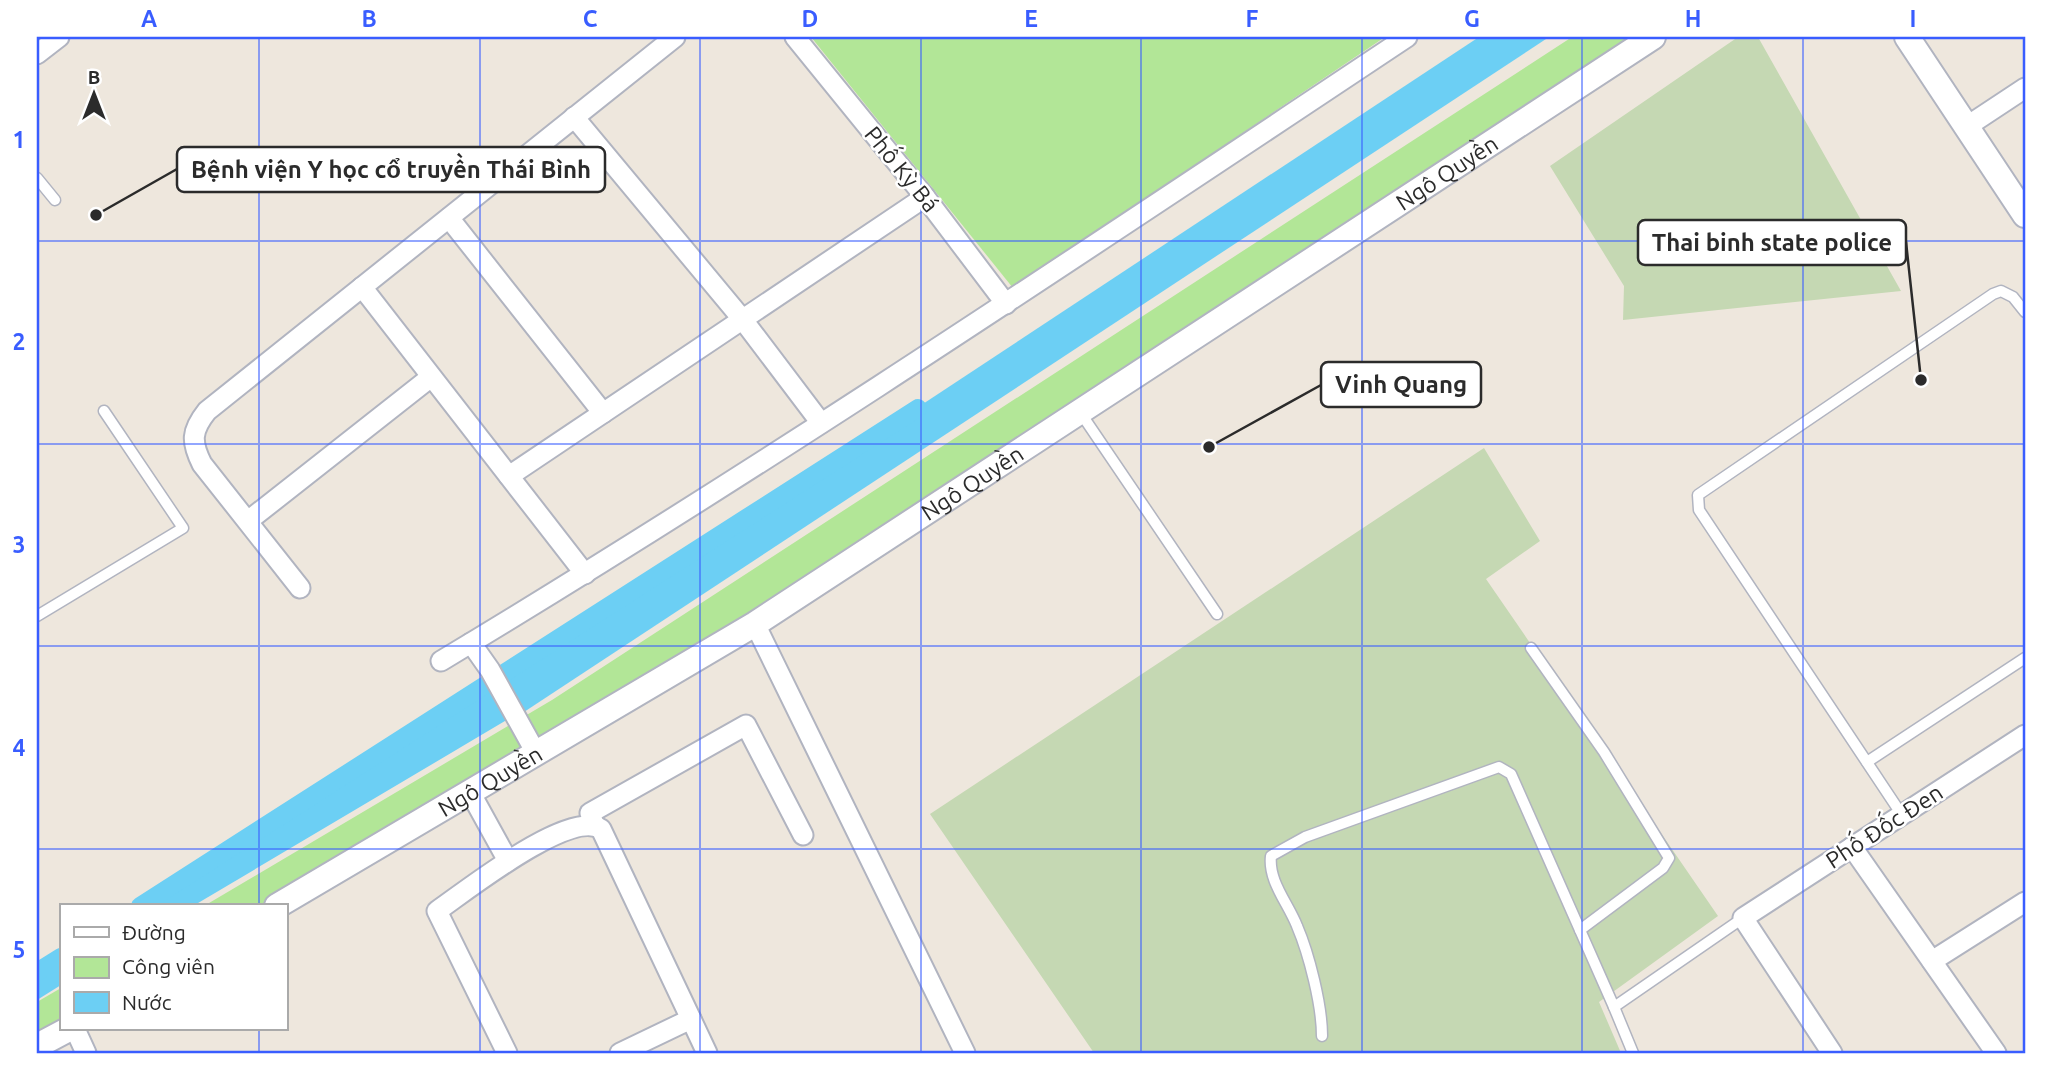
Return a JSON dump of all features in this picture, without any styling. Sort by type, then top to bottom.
[{"type":"street","points":[[37,54],[59,37]]},
{"type":"street","points":[[300,588],[194,447],[192,436],[197,423],[207,411],[675,37]]},
{"type":"street","name":"Phố Kỳ Bá","points":[[795,37],[925,197],[1006,304]]},
{"type":"street","points":[[441,661],[585,574],[1006,304],[1407,37]]},
{"type":"street","name":"Ngô Quyền","points":[[280,904],[755,624],[1653,37]]},
{"type":"street","points":[[1907,37],[2025,215]]},
{"type":"street","points":[[1966,127],[2025,88]]},
{"type":"street","points":[[575,117],[743,320],[821,423]]},
{"type":"street","points":[[509,476],[925,197]]},
{"type":"street","points":[[449,218],[603,413]]},
{"type":"street","points":[[362,287],[585,574]]},
{"type":"street","points":[[248,522],[431,377]]},
{"type":"street","points":[[755,624],[965,1053]]},
{"type":"street","points":[[471,643],[490,670],[536,753]]},
{"type":"street","points":[[707,1053],[608,841],[601,829],[594,824],[590,813],[746,725],[803,835]]},
{"type":"street","name":"Phố Đốc Đen","points":[[1743,918],[2025,735]]},
{"type":"street","points":[[470,792],[508,860]]},
{"type":"street","points":[[507,1053],[437,911],[508,860],[576,825],[594,824]]},
{"type":"street","points":[[1852,847],[1996,1053]]},
{"type":"street","points":[[1932,961],[2025,902]]},
{"type":"street","points":[[1743,918],[1832,1053]]},
{"type":"street","points":[[620,1053],[691,1018]]},
{"type":"street","points":[[37,1046],[67,1030]]},
{"type":"street","points":[[75,1030],[86,1053]]},
{"type":"lane","points":[[37,178],[55,200]]},
{"type":"lane","points":[[1902,815],[1699,510],[1698,495],[1993,294],[2001,291],[2013,297],[2025,312]]},
{"type":"lane","points":[[37,616],[183,528],[104,411]]},
{"type":"lane","points":[[1080,412],[1217,614]]},
{"type":"lane","points":[[1531,648],[1604,752],[1669,858],[1667,865],[1580,930]]},
{"type":"lane","points":[[1867,762],[2025,658]]},
{"type":"lane","points":[[1322,1036],[1320,1006],[1298,928],[1272,873],[1270,864],[1274,852],[1304,837],[1493,767],[1506,768],[1511,774],[1633,1053]]},
{"type":"lane","points":[[1614,1007],[1743,918]]},
{"type":"green space","points":[[811,37],[1385,37],[1013,288]]},
{"type":"green space","points":[[1572,37],[1630,37],[866,540],[526,752],[263,904],[207,904],[552,700]]},
{"type":"green space","points":[[1738,37],[1758,37],[1901,291],[1623,320],[1624,286],[1550,166]]},
{"type":"green space","points":[[1484,448],[1540,541],[1486,579],[1718,916],[1599,1002],[1621,1053],[1094,1053],[930,814]]},
{"type":"green space","points":[[60,989],[60,1022],[37,1035],[37,1002]]},
{"type":"water","points":[[1479,37],[1549,37],[524,712],[506,679]]},
{"type":"water","points":[[487,683],[510,718],[196,904],[143,904]]},
{"type":"water","points":[[60,958],[60,986],[37,1000],[37,969]]},
{"type":"waterway","points":[[143,904],[918,408]]},
{"type":"waterway","points":[[37,972],[60,958]]},
{"type":"place","name":"Bệnh viện Y học cổ truyền Thái Bình","points":[[96,215]]},
{"type":"place","name":"Thai binh state police","points":[[1921,380]]},
{"type":"place","name":"Vinh Quang","points":[[1209,447]]}]
